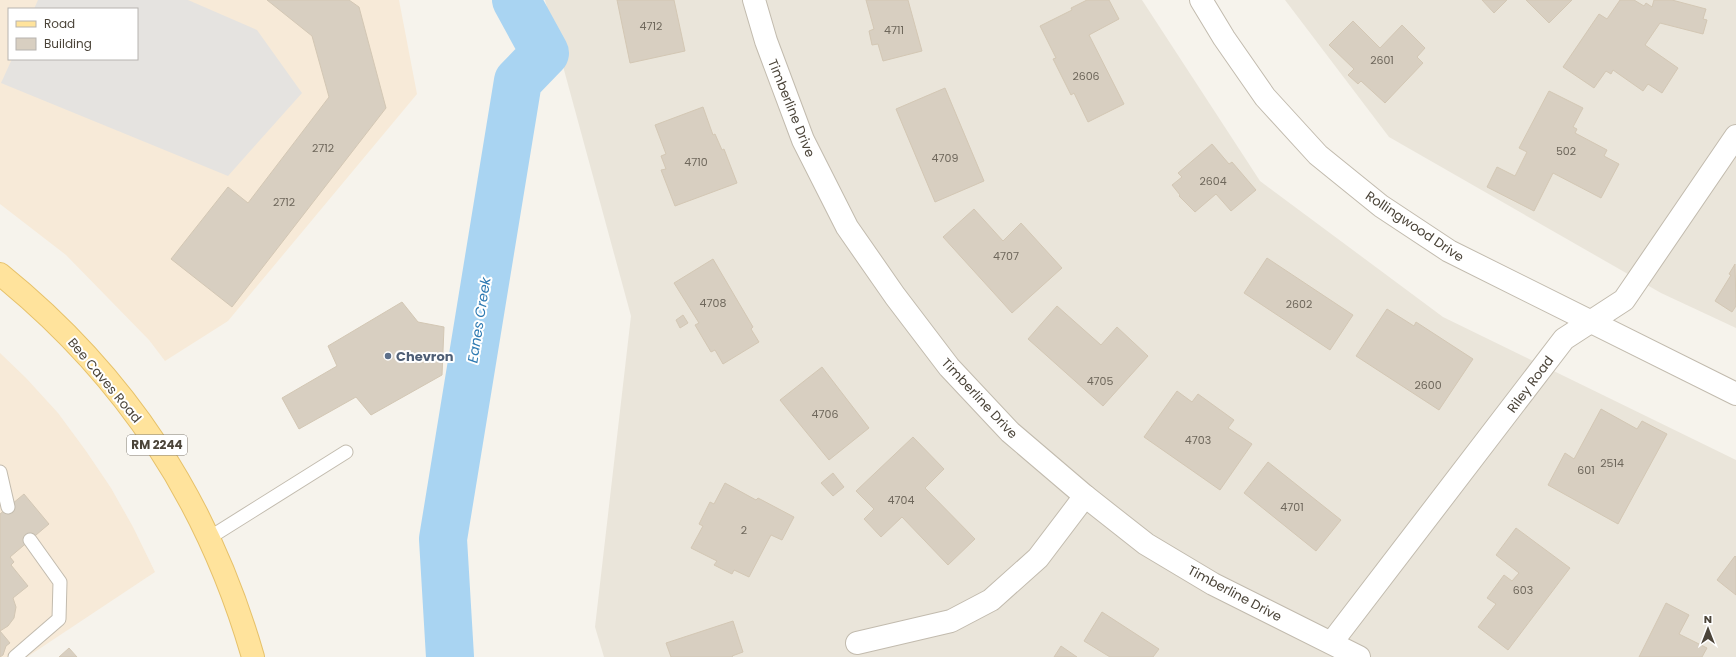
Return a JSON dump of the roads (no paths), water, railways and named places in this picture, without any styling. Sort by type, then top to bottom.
[{"type":"main road","name":"Bee Caves Road","points":[[0,274],[34,302],[72,338],[121,396],[164,456],[186,492],[209,538],[238,608],[253,657]]},
{"type":"street","name":"Timberline Drive","points":[[754,0],[766,41],[803,140],[847,227],[895,296],[949,367],[1010,432],[1085,496],[1146,544],[1213,584],[1332,642],[1359,657]]},
{"type":"street","name":"Rollingwood Drive","points":[[1201,0],[1224,38],[1265,97],[1318,155],[1381,206],[1449,251],[1736,394]]},
{"type":"street","name":"Riley Road","points":[[1332,642],[1564,339],[1624,300],[1736,136]]},
{"type":"street","points":[[856,643],[951,621],[991,600],[1038,558],[1085,496]]},
{"type":"lane","points":[[209,538],[346,452]]},
{"type":"lane","points":[[0,472],[8,507]]},
{"type":"lane","points":[[15,657],[59,619],[60,582],[30,540]]},
{"type":"waterway","name":"Eanes Creek","points":[[450,657],[443,539],[518,81],[545,53],[516,0]]},
{"type":"place","name":"Chevron","points":[[388,356]]}]
